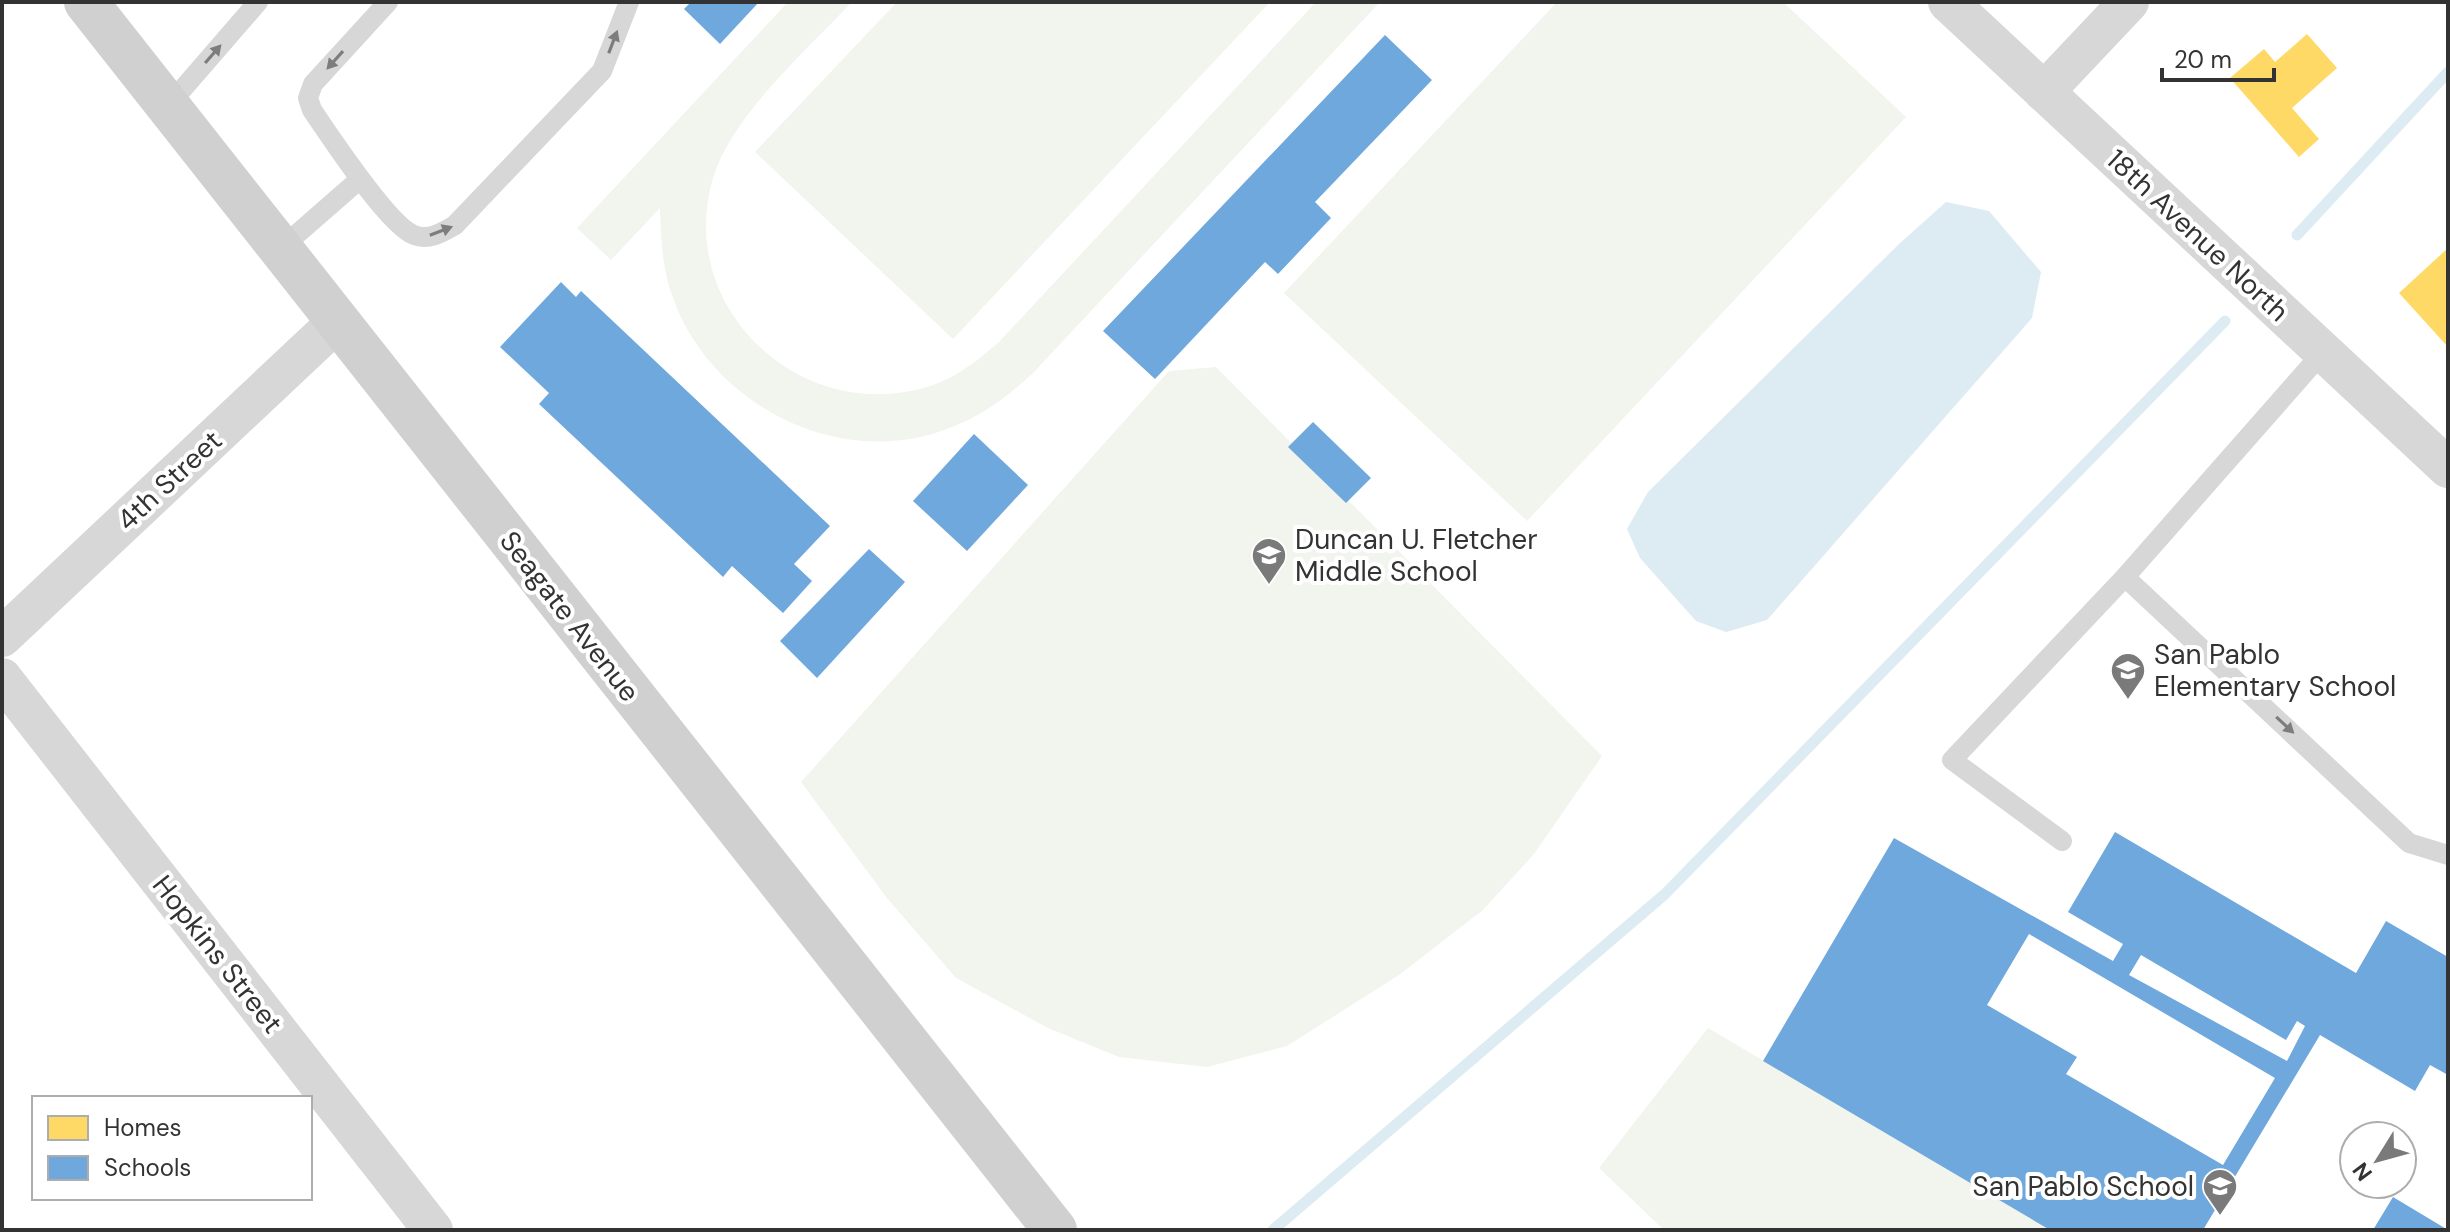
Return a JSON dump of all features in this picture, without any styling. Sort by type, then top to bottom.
[{"type":"street","name":"Seagate Avenue","points":[[86,2],[1055,1230]]},
{"type":"street","name":"18th Avenue North","points":[[1948,2],[2448,468]]},
{"type":"street","points":[[2044,92],[2129,2]]},
{"type":"street","name":"4th Street","points":[[2,637],[337,322]]},
{"type":"street","name":"Hopkins Street","points":[[2,678],[433,1230]]},
{"type":"lane","points":[[167,107],[258,2]]},
{"type":"lane","points":[[388,2],[313,84],[308,98],[312,110],[360,179],[398,222],[415,235],[434,236],[455,225],[602,71],[629,2]]},
{"type":"lane","points":[[281,248],[360,179]]},
{"type":"lane","points":[[2062,841],[1952,760],[2125,577],[2323,352]]},
{"type":"lane","points":[[2125,577],[2409,843],[2448,855]]},
{"type":"shaded area","points":[[788,2],[852,2],[753,107],[723,154],[713,178],[706,227],[713,272],[732,313],[760,348],[797,374],[839,390],[885,394],[933,385],[951,377],[999,342],[1316,2],[1380,2],[1024,381],[985,411],[952,427],[910,439],[868,441],[826,435],[786,420],[750,399],[718,370],[692,337],[669,287],[664,265],[660,208],[611,260],[577,228]]},
{"type":"shaded area","points":[[897,2],[1270,2],[953,339],[755,152]]},
{"type":"shaded area","points":[[1557,2],[1783,2],[1906,117],[1527,521],[1284,293]]},
{"type":"shaded area","points":[[1946,202],[1989,211],[2041,272],[2032,318],[1767,620],[1726,632],[1696,621],[1640,558],[1627,529],[1648,492],[1899,244]]},
{"type":"shaded area","points":[[1216,367],[1602,756],[1534,854],[1483,910],[1399,975],[1287,1046],[1207,1067],[1119,1057],[1048,1028],[956,978],[887,898],[801,782],[1169,371]]},
{"type":"shaded area","points":[[1708,1028],[2050,1230],[1664,1230],[1599,1168]]},
{"type":"building: Homes","points":[[2307,34],[2337,68],[2292,108],[2319,139],[2299,157],[2230,78],[2264,49],[2275,62]]},
{"type":"building: Homes","points":[[2448,248],[2448,347],[2399,293]]},
{"type":"building: Schools","points":[[691,2],[759,2],[720,44],[684,9]]},
{"type":"building: Schools","points":[[1385,35],[1432,80],[1315,202],[1331,218],[1278,274],[1265,262],[1155,379],[1103,331]]},
{"type":"building: Schools","points":[[561,282],[576,297],[581,291],[830,526],[794,564],[812,581],[783,613],[732,566],[723,577],[539,404],[549,393],[500,347]]},
{"type":"building: Schools","points":[[1313,422],[1371,478],[1346,503],[1288,447]]},
{"type":"building: Schools","points":[[974,434],[1028,485],[967,551],[913,501]]},
{"type":"building: Schools","points":[[869,549],[905,582],[817,678],[780,641]]},
{"type":"building: Schools","points":[[2115,832],[2356,973],[2386,921],[2448,957],[2448,1075],[2430,1065],[2415,1091],[2320,1035],[2203,1230],[2050,1230],[1763,1061],[1894,838],[2113,961],[2123,944],[2068,912]],"holes":[[[2029,934],[2275,1078],[2223,1165],[2066,1074],[2077,1057],[1987,1005]],[[2141,955],[2286,1040],[2297,1021],[2305,1026],[2287,1061],[2129,975]]]},
{"type":"building: Schools","points":[[2391,1200],[2398,1200],[2448,1230],[2373,1230]]},
{"type":"waterway","points":[[2297,235],[2448,72]]},
{"type":"waterway","points":[[1273,1230],[1665,894],[2225,321]]},
{"type":"place","name":"Duncan U. Fletcher Middle School","points":[[1269,586]]},
{"type":"place","name":"San Pablo Elementary School","points":[[2128,701]]},
{"type":"place","name":"San Pablo School","points":[[2220,1217]]}]
